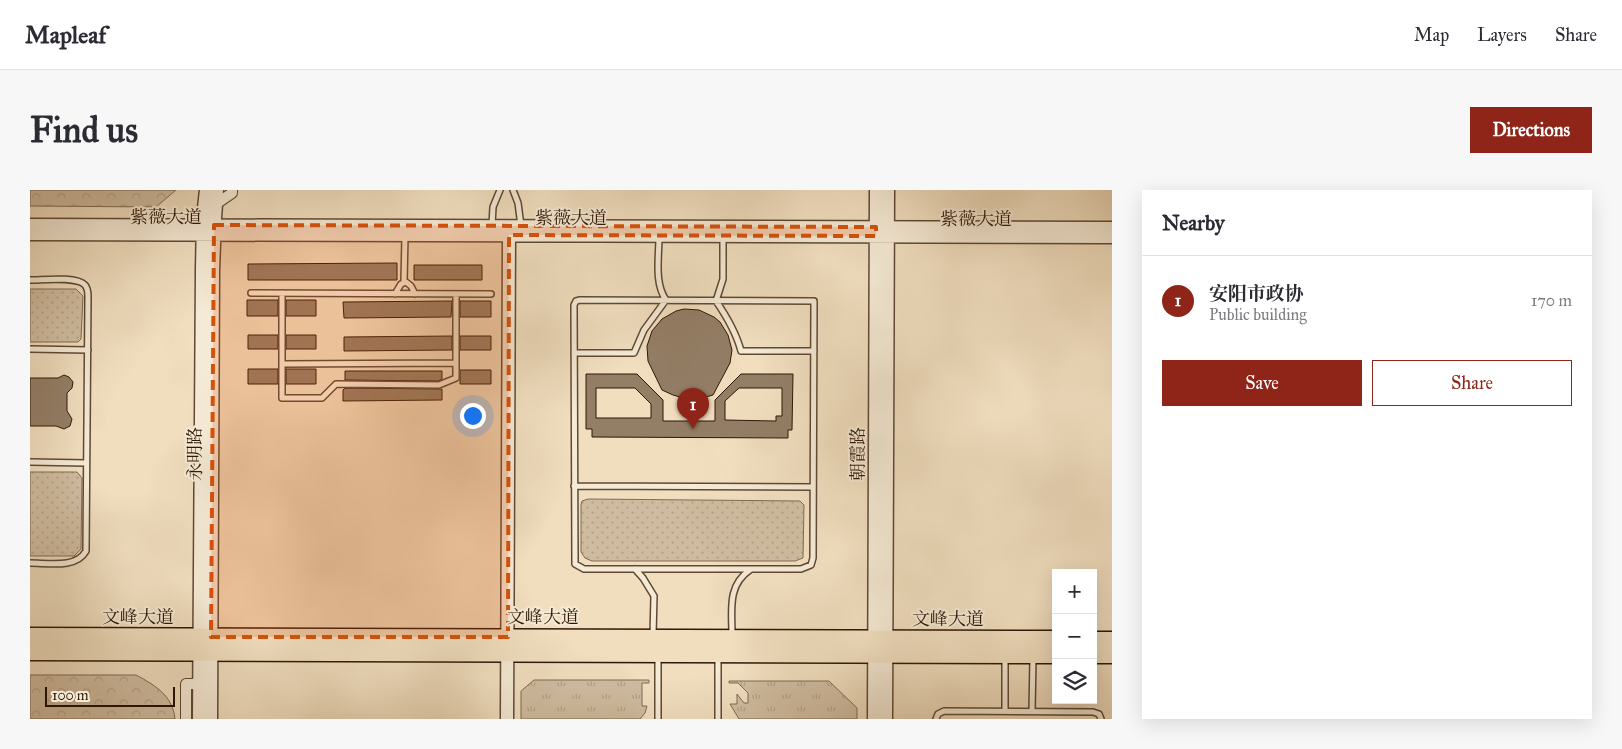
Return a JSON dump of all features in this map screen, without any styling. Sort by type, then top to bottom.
[{"type":"main road","name":"文峰大道","points":[[30,636],[206,645],[508,654],[718,654],[1052,639]]},
{"type":"main road","name":"文峰大道","points":[[30,652],[508,637],[732,638],[1005,655],[1052,655]]},
{"type":"main road","points":[[1097,640],[1112,640]]},
{"type":"main road","points":[[1097,655],[1112,655]]},
{"type":"street","name":"永明路","points":[[206,190],[209,230],[206,645],[211,719]]},
{"type":"street","name":"永明路","points":[[209,230],[216,204],[217,190]]},
{"type":"street","points":[[216,204],[232,193],[232,190]]},
{"type":"street","name":"朝霞路","points":[[876,190],[882,232]]},
{"type":"street","name":"朝霞路","points":[[874,719],[880,647],[882,232],[888,190]]},
{"type":"street","name":"紫薇大道","points":[[30,225],[405,235],[659,236],[1112,228]]},
{"type":"street","name":"紫薇大道","points":[[30,234],[521,226],[1112,237]]},
{"type":"street","points":[[507,719],[509,235]]},
{"type":"street","name":"永明路","points":[[200,719],[200,684],[206,645]]},
{"type":"street","name":"朝霞路","points":[[880,647],[886,719]]},
{"type":"street","points":[[186,719],[186,684],[200,684]]},
{"type":"lane","points":[[492,226],[493,207],[500,190]]},
{"type":"lane","points":[[513,190],[518,204],[521,226]]},
{"type":"lane","points":[[404,282],[405,235]]},
{"type":"lane","points":[[659,236],[659,281],[666,300]]},
{"type":"lane","points":[[716,300],[723,279],[723,236]]},
{"type":"lane","points":[[30,280],[74,280],[87,288],[88,296],[86,551],[83,557],[70,563],[30,563]]},
{"type":"lane","points":[[395,294],[399,286],[404,282]]},
{"type":"lane","points":[[404,282],[409,284],[415,294]]},
{"type":"lane","points":[[251,293],[492,294]]},
{"type":"lane","points":[[282,294],[282,398],[322,398],[336,384],[439,385],[456,378],[456,294]]},
{"type":"lane","points":[[574,353],[634,353],[644,330],[666,300]]},
{"type":"lane","points":[[716,300],[728,319],[741,351],[814,351]]},
{"type":"lane","points":[[716,300],[814,301],[813,558],[811,565],[801,570],[584,569],[575,564],[574,305],[576,301],[716,300]]},
{"type":"lane","points":[[30,349],[88,350]]},
{"type":"lane","points":[[282,364],[456,363]]},
{"type":"lane","points":[[30,462],[86,463]]},
{"type":"lane","points":[[574,486],[813,487]]},
{"type":"lane","points":[[635,569],[654,596],[653,638]]},
{"type":"lane","points":[[732,638],[732,594],[741,578],[751,569]]},
{"type":"lane","points":[[658,654],[658,719]]},
{"type":"lane","points":[[718,654],[718,719]]},
{"type":"lane","points":[[1005,655],[1005,711]]},
{"type":"lane","points":[[1032,655],[1032,711]]},
{"type":"lane","points":[[936,719],[938,714],[944,711],[1093,712],[1099,714],[1101,719]]},
{"type":"highlighted area","points":[[214,225],[876,227],[876,236],[509,235],[508,637],[211,637]]},
{"type":"green space","points":[[30,190],[176,190],[156,207],[30,206]]},
{"type":"green space","points":[[30,289],[76,289],[83,296],[81,339],[78,342],[30,342]]},
{"type":"green space","points":[[30,472],[77,472],[82,478],[81,549],[74,556],[30,556]]},
{"type":"green space","points":[[588,499],[800,501],[804,505],[803,558],[795,561],[592,561],[585,558],[581,552],[581,505],[582,501]]},
{"type":"green space","points":[[30,675],[136,675],[162,692],[171,704],[175,719],[30,719]]},
{"type":"green space","points":[[534,680],[649,680],[649,683],[642,683],[642,706],[647,706],[645,713],[640,719],[521,719],[521,691]]},
{"type":"green space","points":[[729,681],[829,681],[857,708],[857,719],[739,719],[730,704],[737,704],[737,694],[744,703],[748,703],[748,693],[738,683],[729,683]]},
{"type":"building","points":[[397,263],[397,280],[248,280],[248,264]]},
{"type":"building","points":[[414,265],[482,265],[482,280],[414,280]]},
{"type":"building","points":[[247,300],[278,300],[278,316],[247,316]]},
{"type":"building","points":[[286,300],[316,300],[316,316],[286,316]]},
{"type":"building","points":[[452,301],[451,317],[344,318],[343,302]]},
{"type":"building","points":[[460,301],[491,301],[491,317],[460,317]]},
{"type":"building","points":[[684,309],[699,310],[720,322],[728,335],[732,350],[730,363],[713,395],[702,398],[687,399],[662,390],[648,361],[647,346],[652,331],[662,319]]},
{"type":"building","points":[[248,335],[278,335],[278,349],[248,349]]},
{"type":"building","points":[[286,335],[316,335],[316,349],[286,349]]},
{"type":"building","points":[[452,336],[452,350],[344,351],[344,337]]},
{"type":"building","points":[[460,336],[491,336],[491,350],[460,350]]},
{"type":"building","points":[[248,369],[278,369],[278,384],[248,384]]},
{"type":"building","points":[[286,369],[316,369],[316,384],[286,384]]},
{"type":"building","points":[[460,370],[491,370],[491,384],[460,384]]},
{"type":"building","points":[[345,371],[442,371],[442,379],[438,381],[345,380]]},
{"type":"building","points":[[586,374],[637,374],[663,400],[663,421],[715,421],[715,400],[741,374],[793,374],[792,430],[788,430],[788,438],[592,437],[592,429],[586,429]],"holes":[[[596,388],[635,388],[651,404],[651,418],[596,418]],[[739,388],[782,388],[782,416],[776,416],[776,421],[725,420],[725,401]]]},
{"type":"building","points":[[64,375],[73,382],[72,388],[67,393],[67,411],[72,419],[70,426],[64,429],[56,426],[30,426],[30,378],[58,378]]},
{"type":"building","points":[[345,388],[442,389],[442,400],[343,401],[343,390]]},
{"type":"place","name":"安阳市政协","points":[[693,429]]}]
